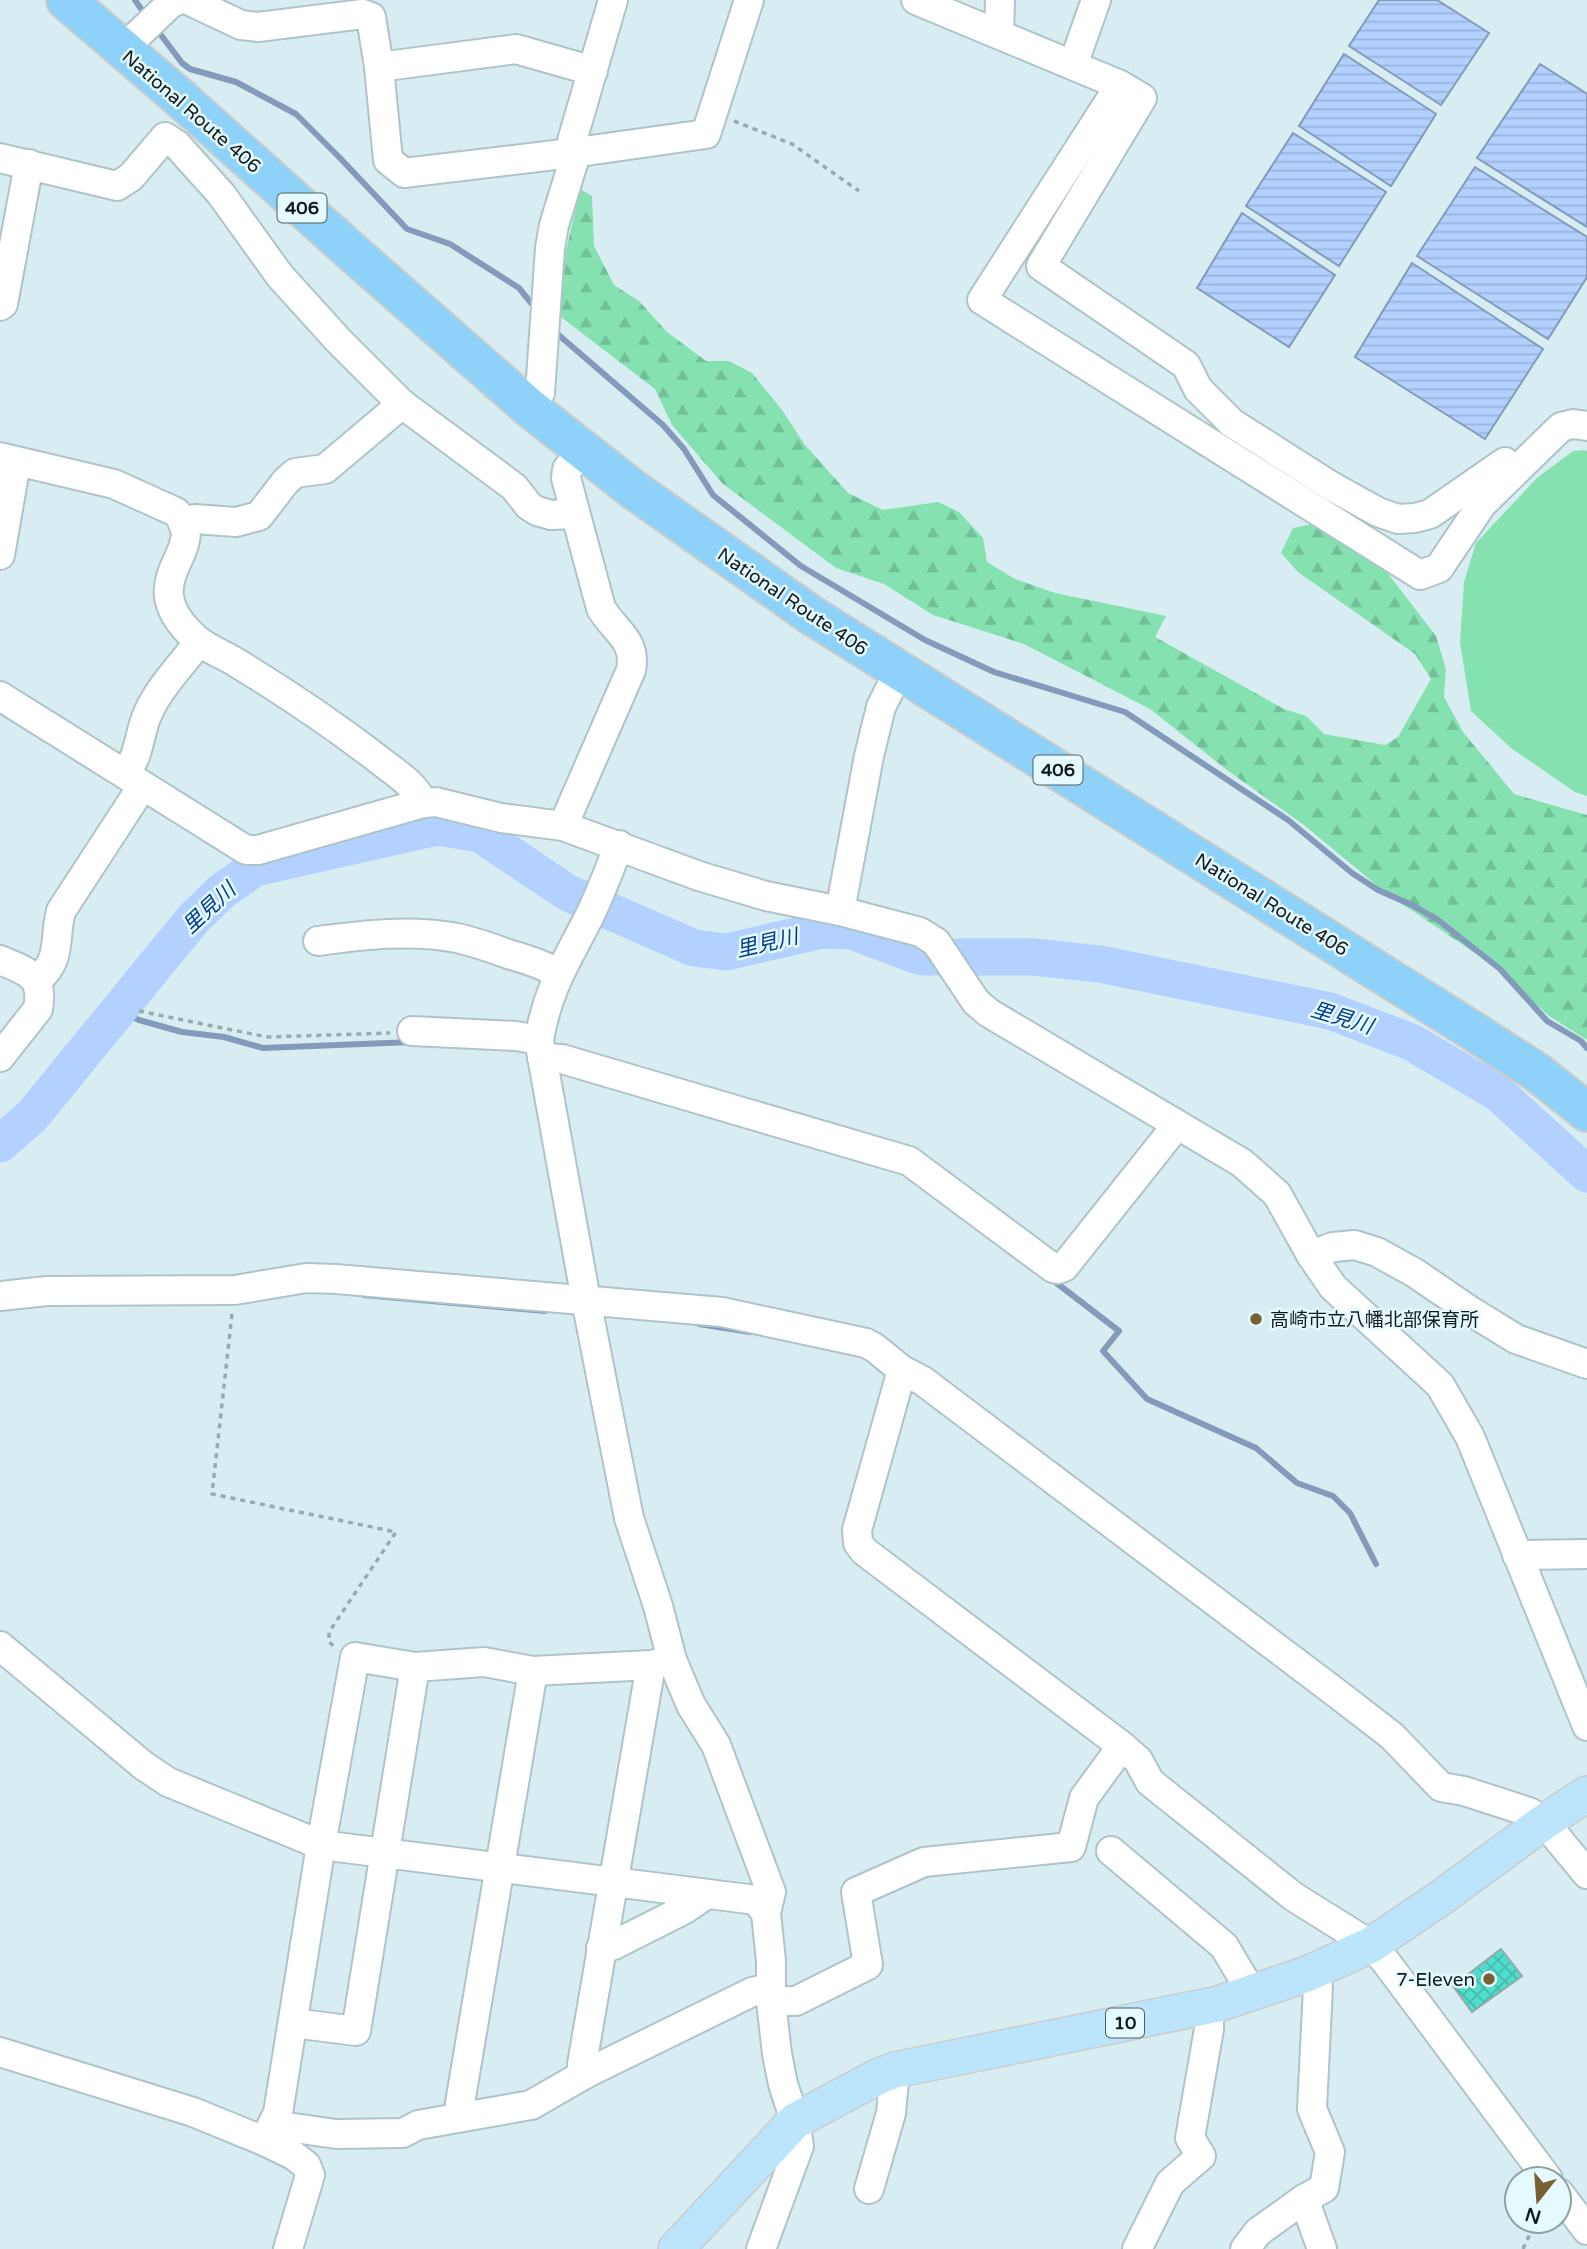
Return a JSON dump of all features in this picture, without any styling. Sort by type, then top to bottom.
[{"type":"highway","name":"National Route 406","points":[[66,0],[129,42],[180,98],[363,263],[531,409],[693,533],[811,615],[1538,1073],[1587,1112]]},
{"type":"main road","name":"10","points":[[676,2249],[795,2121],[877,2077],[895,2070],[1209,2006],[1315,1970],[1371,1945],[1587,1794]]},
{"type":"street","points":[[188,0],[240,25],[258,27],[363,14],[371,17],[388,160],[404,173],[706,134],[749,0]]},
{"type":"street","points":[[228,0],[253,9],[321,0]]},
{"type":"street","points":[[531,409],[540,393],[554,225],[574,160],[571,153],[572,141],[613,0]]},
{"type":"street","points":[[916,0],[1120,85],[1142,98],[1041,266],[1186,365],[1198,389],[1232,423],[1331,486],[1378,512],[1398,519],[1423,516],[1443,507],[1504,463],[1574,426]]},
{"type":"street","points":[[999,34],[1000,0]]},
{"type":"street","points":[[1073,65],[1096,0]]},
{"type":"street","points":[[129,42],[168,7]]},
{"type":"street","points":[[379,67],[516,50],[593,71]]},
{"type":"street","points":[[1120,85],[982,300],[1420,575],[1439,568],[1482,504],[1574,426]]},
{"type":"street","points":[[0,158],[30,163],[117,186],[131,177],[165,137],[177,145],[221,194],[288,285],[402,404],[514,487],[529,506],[551,515],[575,514]]},
{"type":"street","points":[[0,306],[3,304],[30,163]]},
{"type":"street","points":[[183,524],[195,519],[236,522],[259,516],[295,473],[325,469],[402,404]]},
{"type":"street","points":[[564,826],[631,670],[634,656],[629,643],[601,608],[566,478],[567,468],[583,450]]},
{"type":"street","points":[[0,555],[8,460],[114,484],[176,512],[183,524],[187,541],[170,576],[168,599],[181,624],[199,642],[314,710],[409,782],[423,803]]},
{"type":"street","points":[[37,981],[50,969],[55,958],[61,911],[130,786],[147,715],[199,642]]},
{"type":"street","points":[[840,911],[881,707],[900,671]]},
{"type":"street","points":[[0,696],[130,786],[246,850],[258,850],[423,803],[436,802],[501,818],[564,826],[699,876],[919,932],[936,942],[976,1002],[989,1013],[1242,1163],[1278,1194],[1311,1255],[1334,1287],[1440,1385],[1470,1437],[1587,1726]]},
{"type":"street","points":[[585,2074],[582,2064],[613,1882],[662,1662],[659,1606],[629,1518],[540,1049],[548,1000],[558,973],[595,904],[619,845]]},
{"type":"street","points":[[318,941],[404,934],[457,938],[544,965],[558,973]]},
{"type":"street","points":[[0,960],[30,973],[37,981],[40,1001],[38,1009],[0,1057]]},
{"type":"street","points":[[412,1031],[516,1036],[562,1059],[909,1161],[1053,1268],[1058,1269],[1064,1267],[1176,1124]]},
{"type":"street","points":[[1311,1255],[1333,1247],[1355,1245],[1377,1252],[1416,1273],[1516,1339],[1587,1364]]},
{"type":"street","points":[[0,1296],[47,1291],[235,1290],[306,1278],[722,1312],[866,1343],[902,1370],[923,1381],[1392,1736],[1441,1787],[1464,1791],[1529,1812],[1544,1822],[1587,1874]]},
{"type":"street","points":[[902,1370],[857,1530],[858,1543],[864,1551],[1122,1746],[1138,1760],[1150,1782],[1283,1889],[1371,1945],[1538,2165]]},
{"type":"street","points":[[1517,1555],[1587,1554]]},
{"type":"street","points":[[3,1655],[168,1782],[321,1844],[756,1899],[766,1913]]},
{"type":"street","points":[[269,2133],[278,2113],[321,1844],[355,1657],[415,1667],[484,1662],[533,1671],[662,1662]]},
{"type":"street","points":[[662,1662],[716,1745],[771,1892],[766,1913],[771,1995],[783,2084],[795,2121],[799,2146],[761,2249]]},
{"type":"street","points":[[293,2023],[356,2031],[415,1667]]},
{"type":"street","points":[[460,2116],[460,2103],[533,1671]]},
{"type":"street","points":[[0,2052],[269,2133],[403,2133],[418,2124],[531,2105],[585,2074],[752,1992],[796,2001],[868,1965],[856,1892],[924,1862],[1071,1847],[1084,1798],[1122,1746]]},
{"type":"street","points":[[1111,1851],[1224,1946],[1252,1993]]},
{"type":"street","points":[[601,1948],[614,1945],[650,1927],[707,1894]]},
{"type":"street","points":[[1245,2249],[1258,2232],[1324,2188],[1330,2152],[1312,2109],[1318,1987],[1315,1970]]},
{"type":"street","points":[[1137,2249],[1170,2183],[1202,2156],[1190,2138],[1209,2029],[1209,2006]]},
{"type":"street","points":[[869,2189],[891,2113],[895,2070]]},
{"type":"street","points":[[269,2133],[306,2165],[310,2175],[288,2249]]},
{"type":"street","points":[[1304,2199],[1322,2249]]},
{"type":"street","points":[[1573,2212],[1587,2230]]},
{"type":"path","points":[[713,112],[792,144],[859,191]]},
{"type":"path","points":[[139,1011],[267,1037],[412,1031]]},
{"type":"path","points":[[235,1290],[212,1494],[396,1532],[330,1632],[329,1642],[341,1653],[355,1657]]},
{"type":"green space","points":[[580,189],[592,196],[594,246],[614,285],[639,301],[667,332],[706,361],[729,361],[752,373],[782,410],[805,445],[848,493],[883,510],[938,502],[959,512],[983,538],[987,562],[1015,579],[1055,593],[1166,616],[1155,637],[1284,709],[1306,716],[1324,734],[1385,745],[1398,737],[1431,679],[1415,654],[1298,572],[1281,553],[1293,528],[1312,524],[1379,562],[1436,636],[1446,669],[1444,697],[1463,732],[1514,794],[1587,815],[1587,1040],[1549,1016],[1487,961],[1386,893],[1304,825],[1227,770],[1150,709],[1024,644],[933,615],[884,584],[836,568],[723,484],[672,425],[655,389],[561,317],[564,260]]},
{"type":"green space","points":[[1585,450],[1587,796],[1575,792],[1511,748],[1471,711],[1460,643],[1464,582],[1476,543],[1537,478],[1573,451]]},
{"type":"water","points":[[1379,0],[1437,0],[1489,33],[1441,105],[1349,46]]},
{"type":"water","points":[[1344,54],[1436,114],[1391,186],[1299,126]]},
{"type":"water","points":[[1540,64],[1587,94],[1587,227],[1477,158]]},
{"type":"water","points":[[1293,133],[1386,192],[1339,266],[1246,206]]},
{"type":"water","points":[[1475,167],[1587,237],[1587,277],[1548,339],[1417,256]]},
{"type":"water","points":[[1242,213],[1335,275],[1289,347],[1197,288]]},
{"type":"water","points":[[1412,263],[1543,349],[1485,439],[1355,357]]},
{"type":"building","points":[[1501,1949],[1522,1976],[1472,2012],[1453,1986]]},
{"type":"waterway","points":[[135,0],[146,16]]},
{"type":"waterway","points":[[155,27],[182,63],[190,69],[236,82],[296,114],[407,229],[450,244],[519,288],[536,309]]},
{"type":"waterway","points":[[554,331],[663,425],[684,449],[713,495],[801,566],[925,640],[994,672],[1125,712],[1288,820],[1352,873],[1378,890],[1438,920],[1500,969],[1547,1021],[1581,1041],[1587,1048]]},
{"type":"waterway","name":"里見川","points":[[0,1144],[32,1116],[194,918],[222,891],[255,868],[437,827],[480,834],[568,893],[694,948],[726,952],[823,930],[851,931],[921,957],[1033,957],[1100,964],[1330,1011],[1411,1042],[1498,1093],[1587,1174]]},
{"type":"waterway","points":[[118,1010],[139,1020],[182,1032],[224,1037],[263,1048],[412,1042]]},
{"type":"waterway","points":[[1050,1278],[1119,1331],[1103,1351],[1147,1399],[1256,1448],[1297,1483],[1333,1496],[1350,1513],[1376,1564]]},
{"type":"waterway","points":[[364,1295],[545,1311]]},
{"type":"waterway","points":[[699,1324],[750,1332]]},
{"type":"place","name":"高崎市立八幡北部保育所","points":[[1256,1319]]},
{"type":"place","name":"7-Eleven","points":[[1489,1979]]}]
